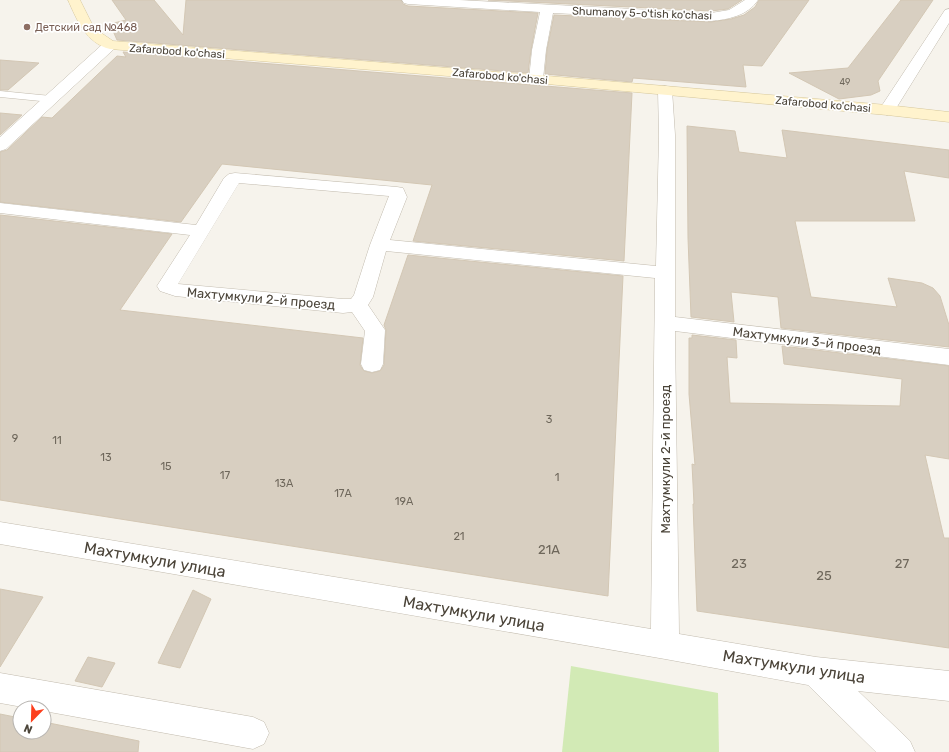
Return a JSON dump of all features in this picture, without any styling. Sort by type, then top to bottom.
[{"type":"street","points":[[0,146],[110,46],[89,30],[74,0]]},
{"type":"street","name":"Shumanoy 5-o'tish ko'chasi","points":[[408,0],[711,17],[726,15],[743,9],[752,0]]},
{"type":"street","points":[[536,79],[539,50],[547,9]]},
{"type":"street","points":[[887,110],[949,14]]},
{"type":"street","name":"Zafarobod ko'chasi","points":[[110,46],[536,79],[887,110],[949,117]]},
{"type":"street","name":"Махтумкули 2-й проезд","points":[[665,90],[667,136],[665,273],[665,645]]},
{"type":"street","name":"Махтумкули 2-й проезд","points":[[235,178],[397,192],[398,197],[379,245],[362,297],[357,305],[343,306],[175,290],[167,286],[202,231],[230,182],[235,178]]},
{"type":"street","points":[[0,208],[202,231]]},
{"type":"street","points":[[379,245],[665,273]]},
{"type":"street","points":[[357,305],[375,330],[372,364]]},
{"type":"street","name":"Махтумкули 3-й проезд","points":[[665,323],[949,357]]},
{"type":"street","name":"Махтумкули улица","points":[[0,533],[665,645],[816,672],[949,686]]},
{"type":"street","points":[[816,672],[899,752]]},
{"type":"street","points":[[0,688],[253,733]]},
{"type":"lane","points":[[0,94],[51,99]]},
{"type":"green space","points":[[571,666],[718,693],[719,752],[562,752]]},
{"type":"building","points":[[112,0],[154,0],[183,35],[186,0],[401,0],[403,4],[408,6],[538,13],[528,73],[117,40],[110,24],[126,20]]},
{"type":"building","points":[[488,0],[742,0],[728,9],[711,11]]},
{"type":"building","points":[[759,0],[809,0],[762,66],[743,65],[746,87],[633,78],[632,82],[545,74],[547,50],[554,15],[711,22],[731,19],[744,15],[755,7]]},
{"type":"building","points":[[901,0],[933,0],[878,81],[880,91],[871,95],[839,99],[789,73],[848,68]]},
{"type":"building","points":[[123,52],[632,93],[624,261],[413,241],[432,185],[222,164],[181,222],[0,202],[0,152],[7,150],[42,117],[52,118],[117,56],[126,57]]},
{"type":"building","points":[[0,60],[39,63],[8,90],[0,90]]},
{"type":"building","points":[[0,113],[22,115],[0,135]]},
{"type":"building","points":[[687,126],[735,131],[739,152],[787,158],[782,130],[949,150],[949,178],[904,171],[915,221],[795,221],[811,297],[897,307],[888,278],[922,283],[933,288],[940,296],[949,325],[949,347],[781,328],[778,297],[731,292],[734,322],[691,317],[688,238]]},
{"type":"building","points":[[0,215],[172,234],[120,310],[363,338],[360,365],[364,371],[372,373],[380,371],[384,365],[386,330],[384,325],[408,255],[623,276],[608,596],[0,500]]},
{"type":"building","points":[[692,335],[736,340],[737,358],[727,357],[730,403],[900,406],[902,379],[784,364],[782,346],[949,366],[949,459],[925,455],[944,538],[949,538],[949,648],[697,611],[692,464],[695,465],[689,394],[689,338],[692,338]]},
{"type":"building","points":[[0,589],[43,597],[0,667]]},
{"type":"building","points":[[193,590],[211,599],[180,668],[158,663]]},
{"type":"building","points":[[88,657],[115,663],[102,687],[75,681]]},
{"type":"building","points":[[0,714],[12,716],[12,740],[52,740],[52,724],[139,741],[138,752],[0,752]]},
{"type":"place","name":"Детский сад №468","points":[[27,27]]}]
